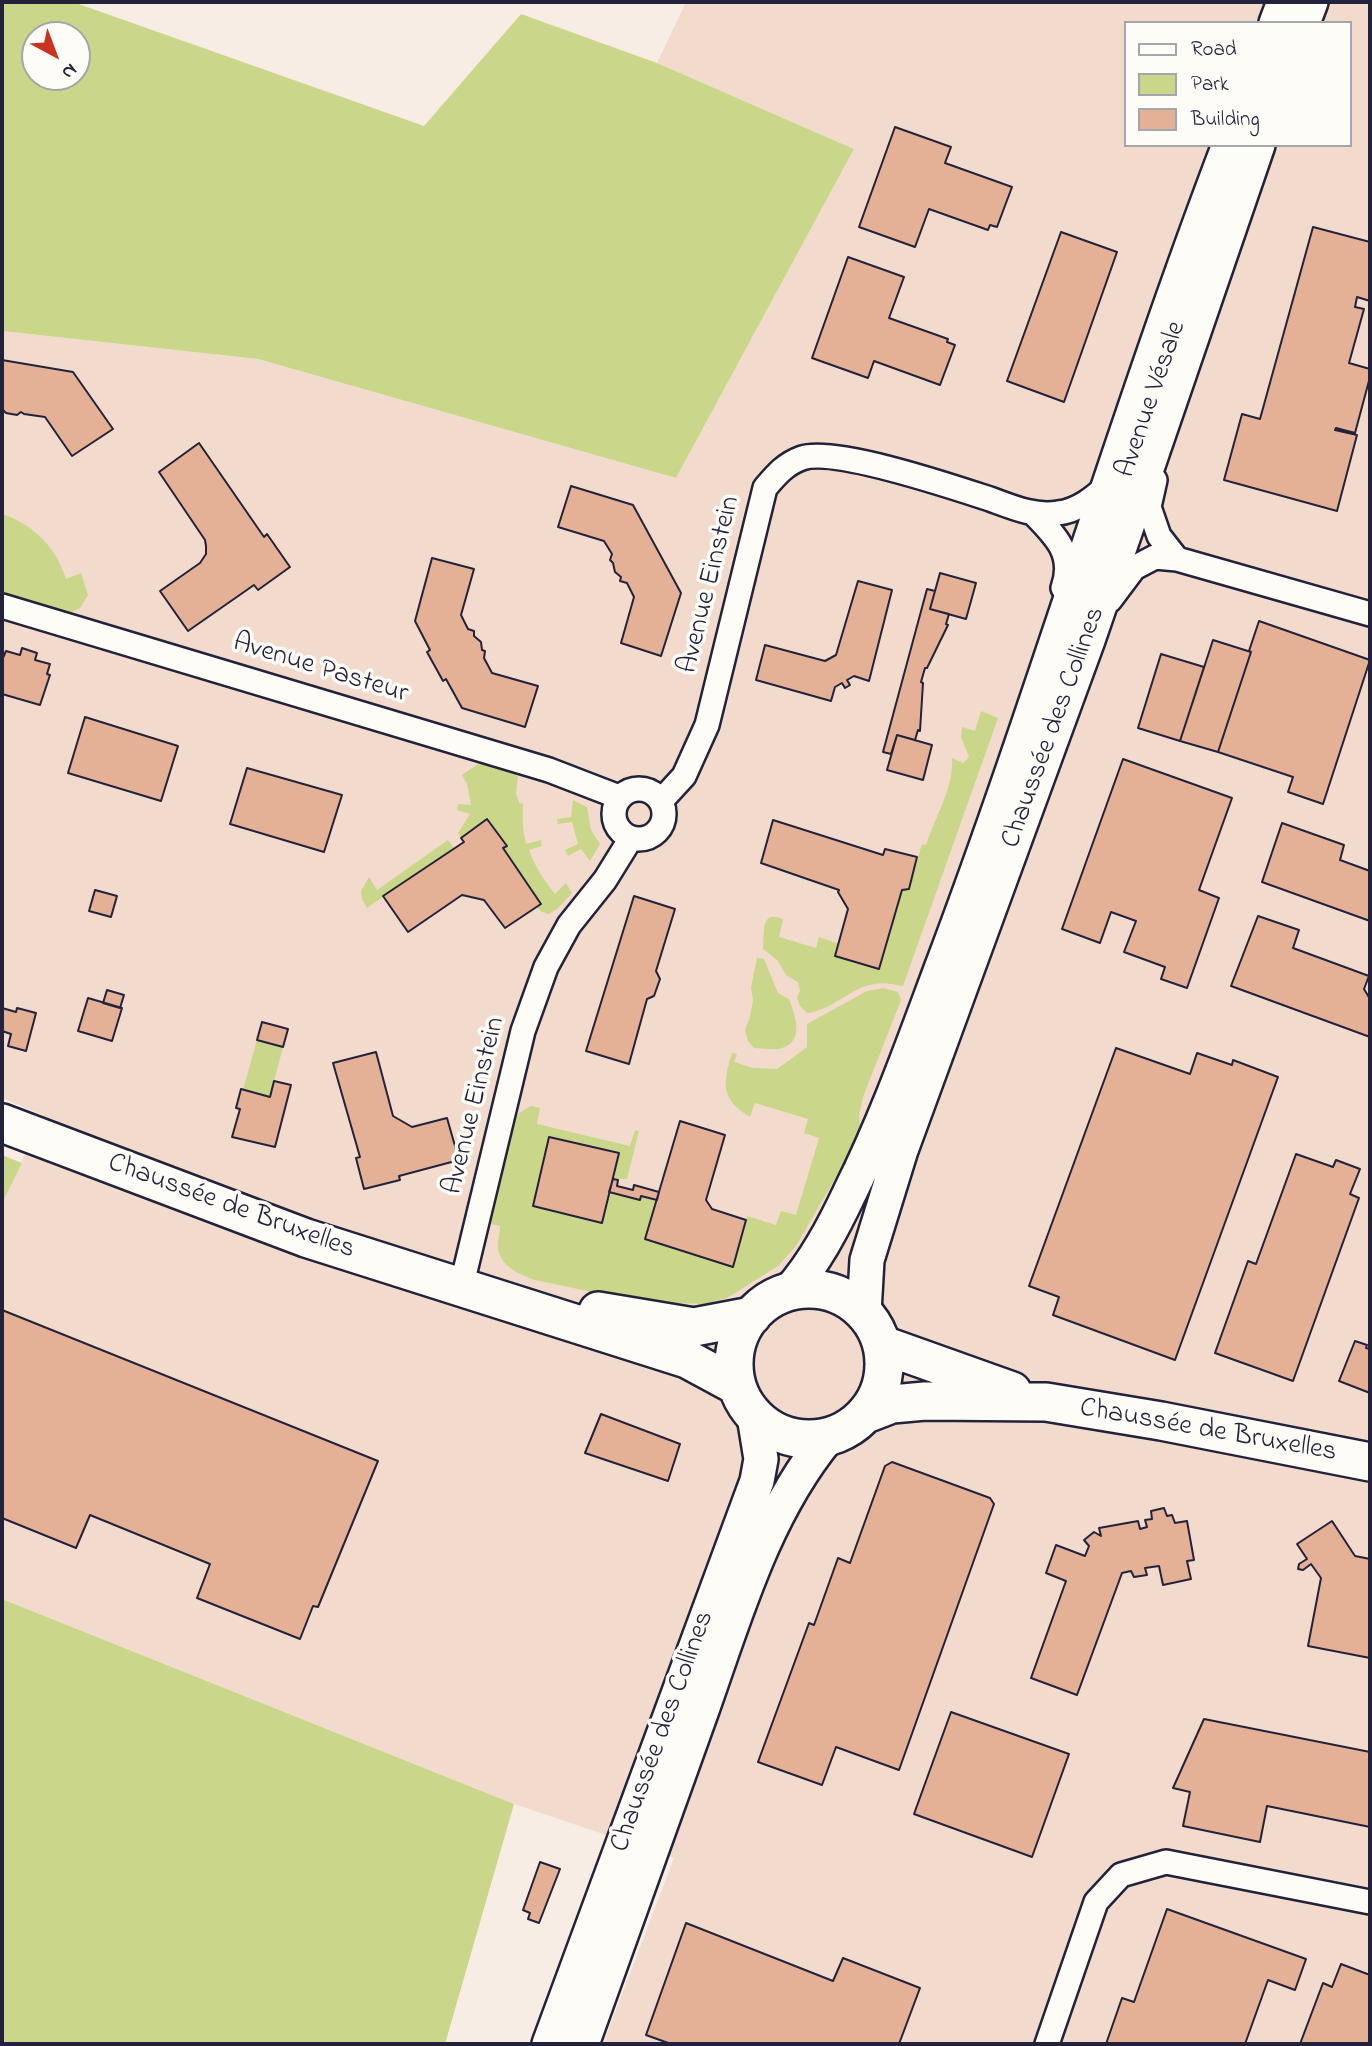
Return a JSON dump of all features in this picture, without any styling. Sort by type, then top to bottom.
[{"type":"main road","points":[[1277,21],[1284,2]]},
{"type":"main road","points":[[1304,21],[1311,2]]},
{"type":"main road","name":"Chaussée des Collines","points":[[789,1292],[806,1272],[827,1239],[890,1104],[988,844],[1109,484],[1228,147]]},
{"type":"main road","name":"Chaussée des Collines","points":[[864,1312],[867,1260],[901,1150],[1088,640],[1257,147]]},
{"type":"main road","name":"Chaussée de Bruxelles","points":[[2,1123],[306,1238],[687,1359],[746,1401],[776,1432],[801,1439],[828,1437],[849,1428],[866,1414],[892,1404],[925,1401],[1046,1402],[1161,1421],[1370,1462]]},
{"type":"main road","name":"Chaussée de Bruxelles","points":[[461,1288],[694,1326],[752,1316]]},
{"type":"main road","name":"Chaussée de Bruxelles","points":[[746,1401],[734,1362],[739,1337],[752,1316],[762,1305],[789,1292],[816,1289],[842,1296],[864,1312],[883,1345],[1046,1402]]},
{"type":"main road","points":[[866,1414],[879,1393],[884,1370],[883,1345]]},
{"type":"main road","name":"Chaussée des Collines","points":[[549,2044],[757,1481],[761,1459],[746,1401]]},
{"type":"main road","name":"Chaussée des Collines","points":[[582,2044],[747,1585],[787,1497],[828,1437]]},
{"type":"street","name":"Avenue Vésale","points":[[1177,559],[1159,537],[1149,507],[1157,472],[1214,313],[1219,253]]},
{"type":"street","name":"Avenue Einstein","points":[[461,1288],[523,1031],[546,967],[569,925],[605,880],[631,838],[642,840],[655,833],[662,820],[661,801],[684,776],[707,725],[765,488],[781,469],[803,458],[823,455],[900,472],[1033,513],[1059,513],[1082,505],[1109,484]]},
{"type":"street","points":[[988,844],[988,800],[1069,573],[1066,558],[1054,534],[1033,513]]},
{"type":"street","points":[[1088,640],[1110,600],[1134,568],[1155,557],[1177,559],[1370,614]]},
{"type":"street","name":"Avenue Pasteur","points":[[2,606],[549,770],[619,797]]},
{"type":"street","points":[[631,838],[617,827],[615,817],[619,797],[636,790],[647,791],[661,801]]},
{"type":"street","points":[[1047,2044],[1096,1902],[1121,1875],[1166,1862],[1370,1902]]},
{"type":"shaded area","points":[[686,2],[1370,2],[1370,2044],[603,2044],[674,1858],[514,1804],[2,1599],[2,1203],[43,1115],[2,1098],[2,331],[258,359],[676,478],[854,149],[657,63]]},
{"type":"green space","points":[[2,2],[73,2],[424,126],[521,14],[657,63],[854,149],[676,478],[258,359],[2,331]]},
{"type":"green space","points":[[2,514],[24,524],[42,538],[62,567],[66,579],[81,573],[88,595],[80,608],[66,615],[2,595]]},
{"type":"green space","points":[[981,711],[998,718],[903,986],[882,983],[866,986],[825,1008],[807,1013],[800,1006],[797,997],[800,991],[798,982],[787,976],[777,960],[763,949],[767,920],[770,917],[783,919],[779,937],[816,948],[819,937],[839,944],[879,969],[902,890],[909,889],[922,844],[926,845],[947,791],[952,758],[963,763],[969,757],[961,737],[962,727],[975,731]]},
{"type":"green space","points":[[481,762],[518,776],[516,794],[520,804],[523,803],[526,844],[541,840],[542,846],[529,850],[534,862],[555,894],[566,883],[572,893],[549,914],[537,907],[503,848],[506,846],[488,819],[461,838],[458,833],[470,814],[457,810],[458,804],[471,805],[467,784],[462,775]]},
{"type":"green space","points":[[573,800],[587,807],[591,830],[600,844],[590,861],[581,849],[568,856],[565,850],[578,844],[572,822],[558,824],[557,819],[571,817]]},
{"type":"green space","points":[[448,840],[454,848],[367,908],[361,891],[369,877],[377,890]]},
{"type":"green space","points":[[757,958],[764,959],[778,993],[789,999],[795,1020],[794,1040],[779,1049],[754,1048],[748,1041],[745,1030],[753,1000],[751,987]]},
{"type":"green space","points":[[883,988],[898,992],[901,1000],[863,1097],[860,1127],[847,1158],[796,1246],[778,1266],[727,1298],[705,1304],[672,1303],[663,1307],[535,1280],[518,1273],[503,1261],[498,1249],[500,1226],[491,1224],[515,1122],[519,1113],[531,1106],[540,1108],[537,1124],[630,1146],[635,1130],[639,1131],[627,1179],[613,1179],[619,1154],[549,1137],[533,1207],[602,1223],[609,1192],[657,1200],[645,1239],[733,1266],[747,1216],[776,1225],[781,1211],[796,1215],[819,1138],[804,1133],[808,1119],[755,1103],[750,1117],[733,1104],[726,1090],[732,1053],[737,1054],[734,1062],[753,1068],[777,1069],[807,1047],[807,1024],[867,991]]},
{"type":"green space","points":[[257,1040],[283,1047],[270,1097],[243,1090]]},
{"type":"green space","points":[[2,1155],[22,1163],[2,1203]]},
{"type":"green space","points":[[2,1599],[514,1804],[445,2044],[2,2044]]},
{"type":"building","points":[[895,127],[951,147],[945,163],[1012,187],[997,227],[990,225],[988,230],[929,209],[915,247],[859,227]]},
{"type":"building","points":[[1313,227],[1370,242],[1370,301],[1357,297],[1355,307],[1364,309],[1349,363],[1370,369],[1370,377],[1355,433],[1336,428],[1335,430],[1357,435],[1337,511],[1224,480],[1242,414],[1260,419]]},
{"type":"building","points":[[1061,232],[1117,252],[1064,402],[1007,381]]},
{"type":"building","points":[[848,257],[904,277],[889,318],[948,339],[947,342],[955,345],[940,385],[874,361],[868,378],[812,358]]},
{"type":"building","points":[[2,360],[73,372],[113,429],[72,456],[45,417],[21,412],[17,415],[6,413],[2,409]]},
{"type":"building","points":[[199,443],[264,537],[267,534],[290,567],[258,590],[254,585],[188,631],[160,591],[200,563],[206,554],[205,540],[159,472]]},
{"type":"building","points":[[571,486],[633,505],[681,593],[661,656],[621,643],[634,597],[627,583],[620,581],[621,577],[615,572],[610,560],[612,554],[604,541],[558,527]]},
{"type":"building","points":[[432,558],[474,569],[461,615],[468,629],[474,631],[474,636],[481,642],[482,650],[485,651],[484,658],[492,673],[538,686],[525,727],[462,708],[427,652],[430,650],[415,621]]},
{"type":"building","points":[[940,573],[976,583],[966,619],[930,609]]},
{"type":"building","points":[[858,581],[892,590],[869,681],[854,676],[847,680],[850,685],[845,688],[842,683],[835,687],[831,701],[756,680],[765,645],[825,661],[836,655]]},
{"type":"building","points":[[927,589],[935,591],[930,609],[949,614],[948,625],[925,668],[921,682],[920,731],[918,730],[915,740],[897,735],[891,754],[883,752]]},
{"type":"building","points":[[1259,621],[1370,660],[1323,804],[1288,792],[1293,777],[1218,752]]},
{"type":"building","points":[[1213,640],[1251,652],[1218,752],[1180,741]]},
{"type":"building","points":[[22,648],[37,653],[35,660],[50,664],[47,674],[50,675],[40,705],[2,694],[2,660],[6,651],[20,655]]},
{"type":"building","points":[[1161,654],[1204,667],[1180,741],[1138,728]]},
{"type":"building","points":[[85,717],[178,746],[161,801],[68,773]]},
{"type":"building","points":[[897,735],[932,745],[923,780],[887,770]]},
{"type":"building","points":[[1123,759],[1232,798],[1199,890],[1219,898],[1187,988],[1161,979],[1165,967],[1124,952],[1136,921],[1111,912],[1100,943],[1062,929]]},
{"type":"building","points":[[247,768],[342,795],[324,852],[230,824]]},
{"type":"building","points":[[487,819],[507,846],[503,848],[541,904],[505,928],[484,900],[462,895],[408,932],[383,896],[464,842],[461,838]]},
{"type":"building","points":[[773,820],[883,855],[885,849],[917,857],[909,889],[902,890],[879,969],[835,956],[848,909],[839,890],[761,863]]},
{"type":"building","points":[[1282,823],[1344,845],[1340,860],[1370,871],[1370,921],[1262,882]]},
{"type":"building","points":[[95,890],[117,896],[111,917],[89,911]]},
{"type":"building","points":[[634,896],[675,909],[656,971],[660,979],[654,996],[647,999],[629,1064],[586,1051]]},
{"type":"building","points":[[1258,916],[1299,930],[1293,948],[1369,976],[1364,989],[1370,999],[1370,1037],[1231,986]]},
{"type":"building","points":[[107,990],[124,995],[120,1008],[103,1003]]},
{"type":"building","points":[[88,998],[122,1008],[112,1041],[78,1031]]},
{"type":"building","points":[[2,1008],[16,1012],[17,1008],[36,1013],[26,1051],[8,1046],[11,1034],[2,1031]]},
{"type":"building","points":[[262,1022],[288,1029],[283,1047],[257,1040]]},
{"type":"building","points":[[1116,1048],[1190,1074],[1197,1053],[1232,1065],[1233,1060],[1278,1077],[1175,1360],[1053,1315],[1059,1297],[1029,1286]]},
{"type":"building","points":[[376,1052],[393,1116],[412,1127],[447,1118],[459,1160],[399,1176],[400,1180],[364,1189],[356,1158],[360,1157],[333,1063]]},
{"type":"building","points":[[274,1081],[291,1085],[275,1147],[232,1137],[240,1109],[236,1108],[241,1089],[270,1097]]},
{"type":"building","points":[[680,1121],[725,1135],[706,1200],[712,1209],[746,1220],[733,1267],[645,1239]]},
{"type":"building","points":[[549,1137],[619,1153],[602,1223],[533,1206]]},
{"type":"building","points":[[1296,1154],[1333,1167],[1336,1160],[1360,1169],[1350,1194],[1359,1198],[1293,1381],[1215,1353],[1248,1261],[1256,1264]]},
{"type":"building","points":[[613,1179],[618,1180],[617,1186],[633,1190],[634,1185],[659,1192],[657,1200],[641,1196],[640,1200],[609,1192]]},
{"type":"building","points":[[2,1310],[378,1461],[318,1607],[313,1606],[300,1639],[197,1598],[210,1564],[90,1515],[76,1548],[2,1518]]},
{"type":"building","points":[[1355,1341],[1367,1345],[1366,1348],[1370,1349],[1370,1393],[1339,1381]]},
{"type":"building","points":[[601,1414],[680,1444],[668,1481],[585,1453]]},
{"type":"building","points":[[892,1462],[990,1498],[994,1504],[899,1770],[836,1747],[822,1785],[758,1762],[809,1623],[814,1625],[838,1558],[850,1563],[885,1466]]},
{"type":"building","points":[[1164,1508],[1167,1516],[1172,1515],[1175,1523],[1187,1521],[1194,1560],[1187,1561],[1191,1579],[1163,1585],[1159,1566],[1145,1568],[1147,1575],[1134,1577],[1131,1571],[1122,1573],[1077,1695],[1031,1678],[1066,1581],[1046,1573],[1056,1545],[1085,1556],[1089,1546],[1084,1540],[1094,1532],[1101,1536],[1099,1528],[1138,1521],[1140,1529],[1147,1527],[1145,1520],[1152,1519],[1151,1511]]},
{"type":"building","points":[[1332,1521],[1355,1556],[1370,1559],[1370,1658],[1308,1646],[1321,1578],[1311,1564],[1303,1570],[1298,1569],[1299,1564],[1307,1559],[1297,1544]]},
{"type":"building","points":[[951,1712],[1069,1754],[1032,1857],[914,1814]]},
{"type":"building","points":[[1204,1719],[1370,1752],[1370,1827],[1267,1806],[1260,1842],[1183,1826],[1190,1792],[1173,1788]]},
{"type":"building","points":[[540,1862],[560,1869],[539,1923],[528,1919],[530,1913],[523,1910]]},
{"type":"building","points":[[1167,1909],[1306,1959],[1295,1990],[1268,1980],[1245,2044],[1106,2044],[1122,1998],[1134,2002]]},
{"type":"building","points":[[686,1923],[833,1981],[843,1958],[920,1988],[899,2044],[671,2044],[646,2035]]},
{"type":"building","points":[[1341,1964],[1370,1975],[1370,2044],[1300,2044],[1323,1983],[1332,1987]]}]
